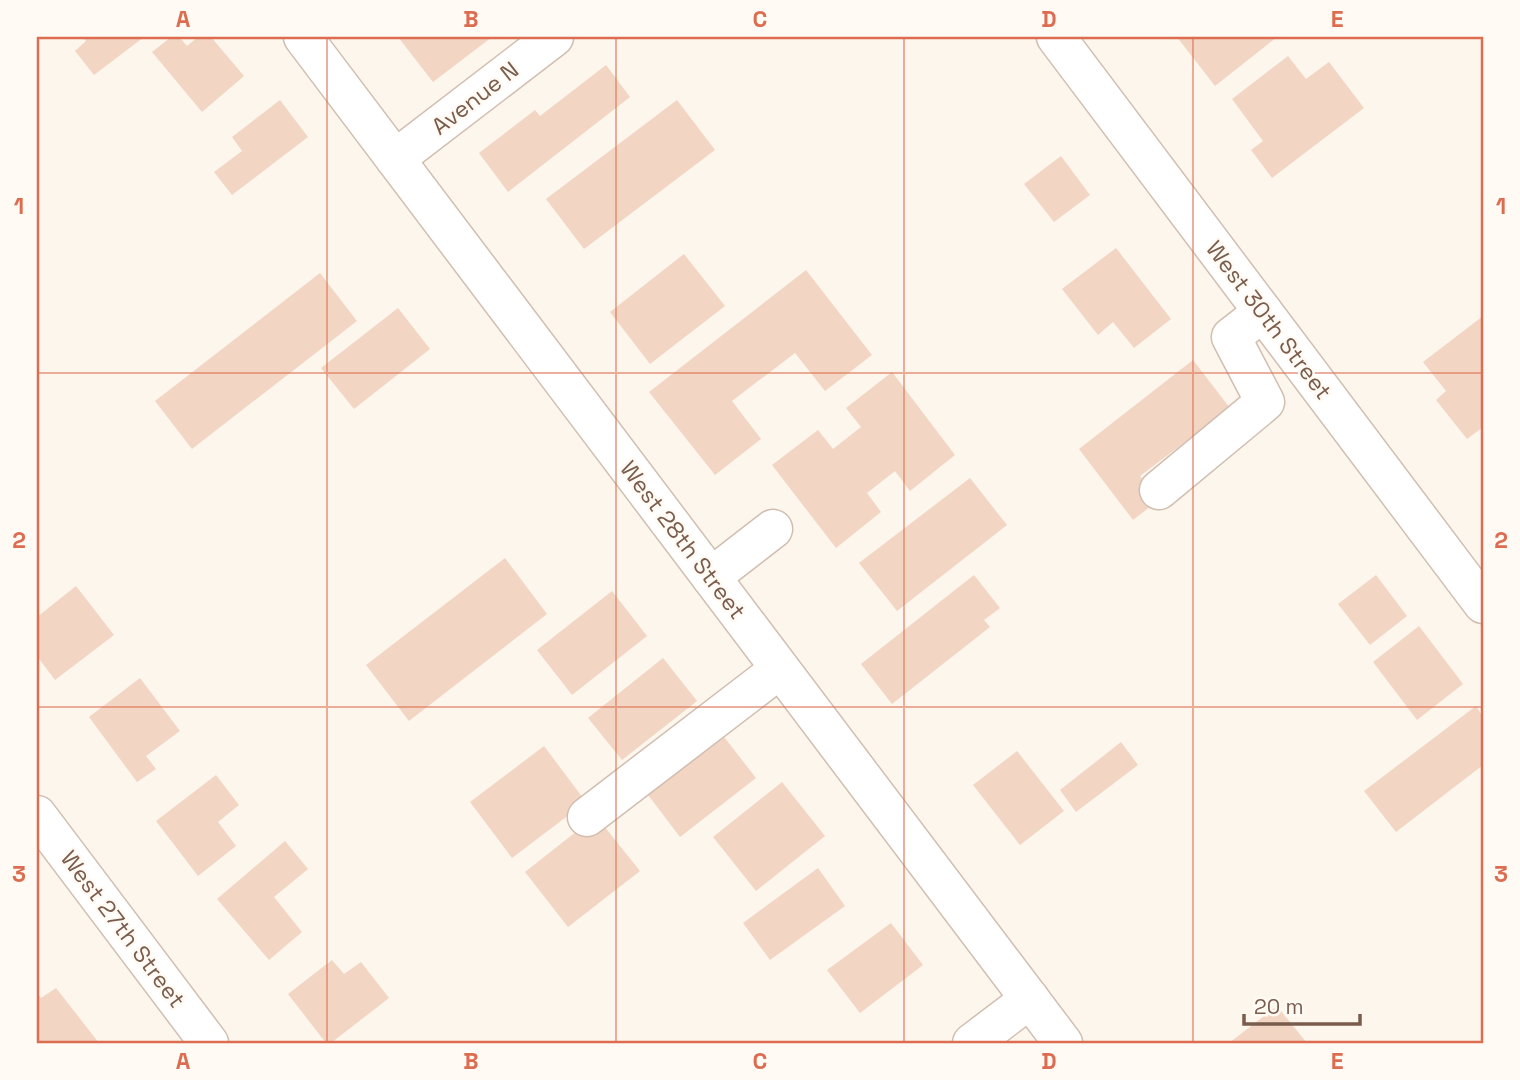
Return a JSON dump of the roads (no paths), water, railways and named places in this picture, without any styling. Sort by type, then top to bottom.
[{"type":"street","name":"West 28th Street","points":[[303,37],[1063,1043]]},
{"type":"street","name":"Avenue N","points":[[395,159],[554,37]]},
{"type":"street","name":"West 30th Street","points":[[1056,37],[1483,604]]},
{"type":"street","points":[[1159,490],[1265,402],[1231,337],[1263,312]]},
{"type":"street","points":[[710,577],[773,529]]},
{"type":"street","points":[[587,817],[780,669]]},
{"type":"street","name":"West 27th Street","points":[[37,815],[209,1043]]},
{"type":"street","points":[[972,1043],[1030,999]]}]
